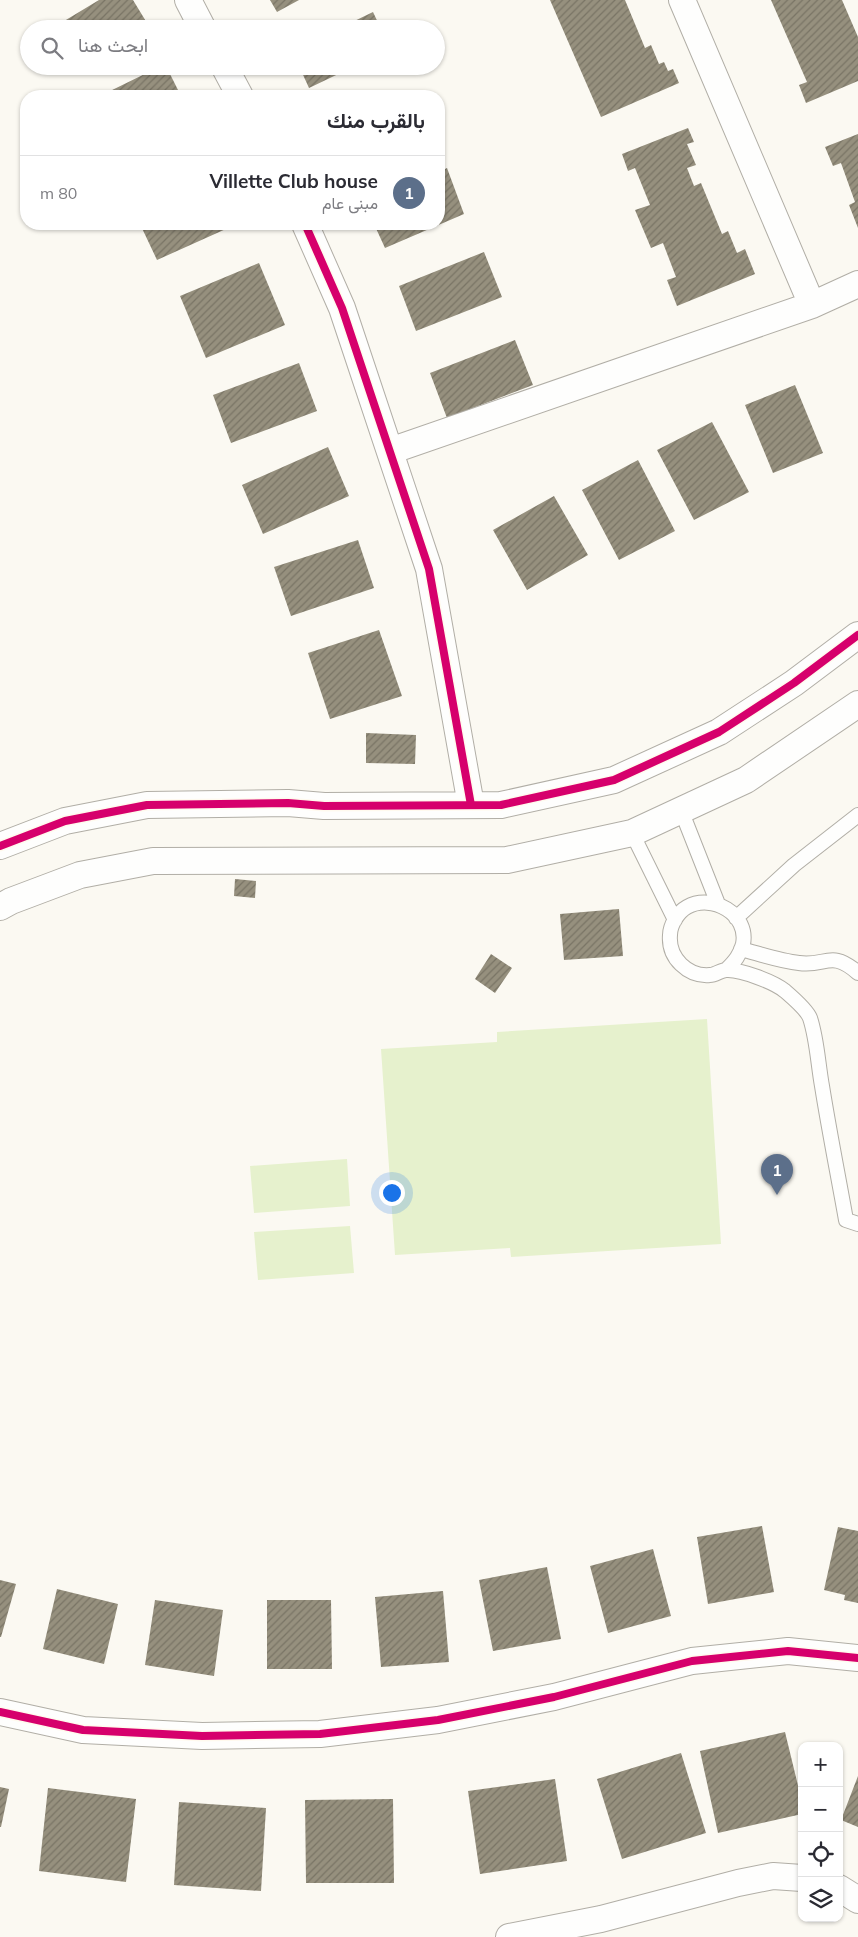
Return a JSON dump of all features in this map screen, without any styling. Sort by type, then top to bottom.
[{"type":"street","points":[[188,0],[198,20]]},
{"type":"street","points":[[682,0],[812,304]]},
{"type":"street","points":[[229,75],[237,90]]},
{"type":"street","points":[[308,230],[342,308],[429,569],[471,805]]},
{"type":"street","points":[[390,451],[812,304],[858,284]]},
{"type":"street","points":[[0,846],[65,822],[148,806],[288,803],[324,806],[501,805],[614,780],[719,732],[794,683],[858,635]]},
{"type":"street","points":[[0,907],[80,875],[153,861],[507,860],[632,833],[746,780],[858,704]]},
{"type":"street","points":[[0,1712],[83,1730],[202,1736],[320,1734],[438,1720],[554,1697],[692,1661],[788,1651],[858,1658]]},
{"type":"street","points":[[509,1937],[601,1919],[738,1883],[773,1876],[798,1878]]},
{"type":"street","points":[[843,1891],[858,1900]]},
{"type":"lane","points":[[682,810],[718,904]]},
{"type":"lane","points":[[736,918],[794,866],[858,815]]},
{"type":"lane","points":[[632,833],[675,920]]},
{"type":"lane","points":[[701,902],[718,904],[732,912],[736,918],[741,926],[743,942],[738,958],[727,969],[711,975],[695,974],[681,965],[672,952],[670,935],[675,920],[686,907],[701,902]]},
{"type":"lane","points":[[741,949],[800,964],[812,964],[829,959],[849,965],[858,973]]},
{"type":"lane","points":[[727,969],[765,980],[784,990],[810,1017],[846,1220],[858,1224]]},
{"type":"green space","points":[[707,1019],[721,1244],[511,1257],[510,1248],[395,1255],[381,1049],[497,1042],[497,1032]]},
{"type":"green space","points":[[347,1159],[350,1206],[254,1213],[250,1166]]},
{"type":"green space","points":[[350,1226],[354,1273],[258,1280],[254,1232]]},
{"type":"building","points":[[99,0],[133,0],[145,20],[66,20]]},
{"type":"building","points":[[270,0],[299,0],[277,12]]},
{"type":"building","points":[[550,0],[625,0],[645,48],[651,45],[659,64],[664,62],[668,71],[673,69],[679,83],[601,117]]},
{"type":"building","points":[[771,0],[842,0],[858,37],[858,81],[806,103],[799,85],[807,82]]},
{"type":"building","points":[[373,12],[377,20],[357,20]]},
{"type":"building","points":[[143,75],[170,75],[178,90],[112,90]]},
{"type":"building","points":[[303,75],[336,75],[309,88]]},
{"type":"building","points":[[688,128],[694,142],[687,144],[696,165],[687,168],[694,186],[701,183],[722,234],[728,231],[737,253],[745,249],[755,274],[677,306],[667,280],[676,277],[663,243],[651,248],[635,210],[650,205],[635,168],[628,171],[622,154]]},
{"type":"building","points":[[858,134],[858,228],[849,205],[855,202],[841,163],[833,166],[825,147]]},
{"type":"building","points":[[447,168],[464,214],[445,222],[445,169]]},
{"type":"building","points":[[143,230],[224,230],[157,260]]},
{"type":"building","points":[[377,230],[427,230],[385,248]]},
{"type":"building","points":[[484,252],[502,297],[416,331],[399,286]]},
{"type":"building","points":[[259,263],[285,325],[206,358],[180,296]]},
{"type":"building","points":[[515,340],[533,385],[447,418],[430,373]]},
{"type":"building","points":[[299,363],[317,411],[231,443],[213,395]]},
{"type":"building","points":[[795,385],[823,453],[773,473],[745,405]]},
{"type":"building","points":[[712,422],[749,492],[694,520],[657,450]]},
{"type":"building","points":[[328,447],[349,496],[263,534],[242,485]]},
{"type":"building","points":[[638,460],[675,531],[619,560],[582,490]]},
{"type":"building","points":[[554,496],[588,555],[527,590],[493,530]]},
{"type":"building","points":[[358,540],[374,588],[291,616],[274,567]]},
{"type":"building","points":[[379,630],[402,696],[330,719],[308,653]]},
{"type":"building","points":[[366,733],[416,735],[415,764],[366,763]]},
{"type":"building","points":[[235,879],[256,881],[255,898],[234,896]]},
{"type":"building","points":[[619,909],[623,956],[564,960],[560,914]]},
{"type":"building","points":[[491,954],[512,968],[495,993],[475,979]]},
{"type":"building","points":[[762,1526],[774,1592],[708,1604],[697,1537]]},
{"type":"building","points":[[838,1527],[858,1531],[858,1603],[844,1600],[845,1595],[824,1590]]},
{"type":"building","points":[[653,1549],[671,1616],[608,1633],[590,1566]]},
{"type":"building","points":[[547,1567],[561,1639],[493,1651],[479,1580]]},
{"type":"building","points":[[0,1580],[16,1584],[1,1637],[0,1637]]},
{"type":"building","points":[[57,1589],[118,1604],[104,1664],[43,1649]]},
{"type":"building","points":[[443,1591],[449,1662],[381,1667],[375,1597]]},
{"type":"building","points":[[155,1600],[223,1610],[214,1676],[145,1665]]},
{"type":"building","points":[[267,1600],[331,1600],[332,1669],[267,1669]]},
{"type":"building","points":[[785,1732],[798,1786],[798,1815],[718,1833],[700,1751]]},
{"type":"building","points":[[681,1753],[706,1833],[622,1859],[597,1779]]},
{"type":"building","points":[[858,1776],[858,1827],[843,1821],[843,1815]]},
{"type":"building","points":[[555,1779],[567,1861],[480,1874],[468,1791]]},
{"type":"building","points":[[0,1787],[9,1789],[1,1827],[0,1827]]},
{"type":"building","points":[[48,1788],[136,1799],[126,1882],[39,1871]]},
{"type":"building","points":[[393,1799],[394,1883],[306,1883],[305,1800]]},
{"type":"building","points":[[179,1802],[266,1808],[261,1891],[174,1885]]},
{"type":"cycle path","points":[[308,230],[342,308],[429,569],[471,805]]},
{"type":"cycle path","points":[[0,846],[65,821],[147,805],[288,803],[324,806],[501,805],[614,780],[719,732],[794,683],[858,635]]},
{"type":"cycle path","points":[[0,1712],[83,1730],[202,1736],[320,1734],[438,1720],[554,1697],[692,1661],[788,1651],[858,1658]]},
{"type":"place","name":"Villette Club house","points":[[777,1195]]}]
